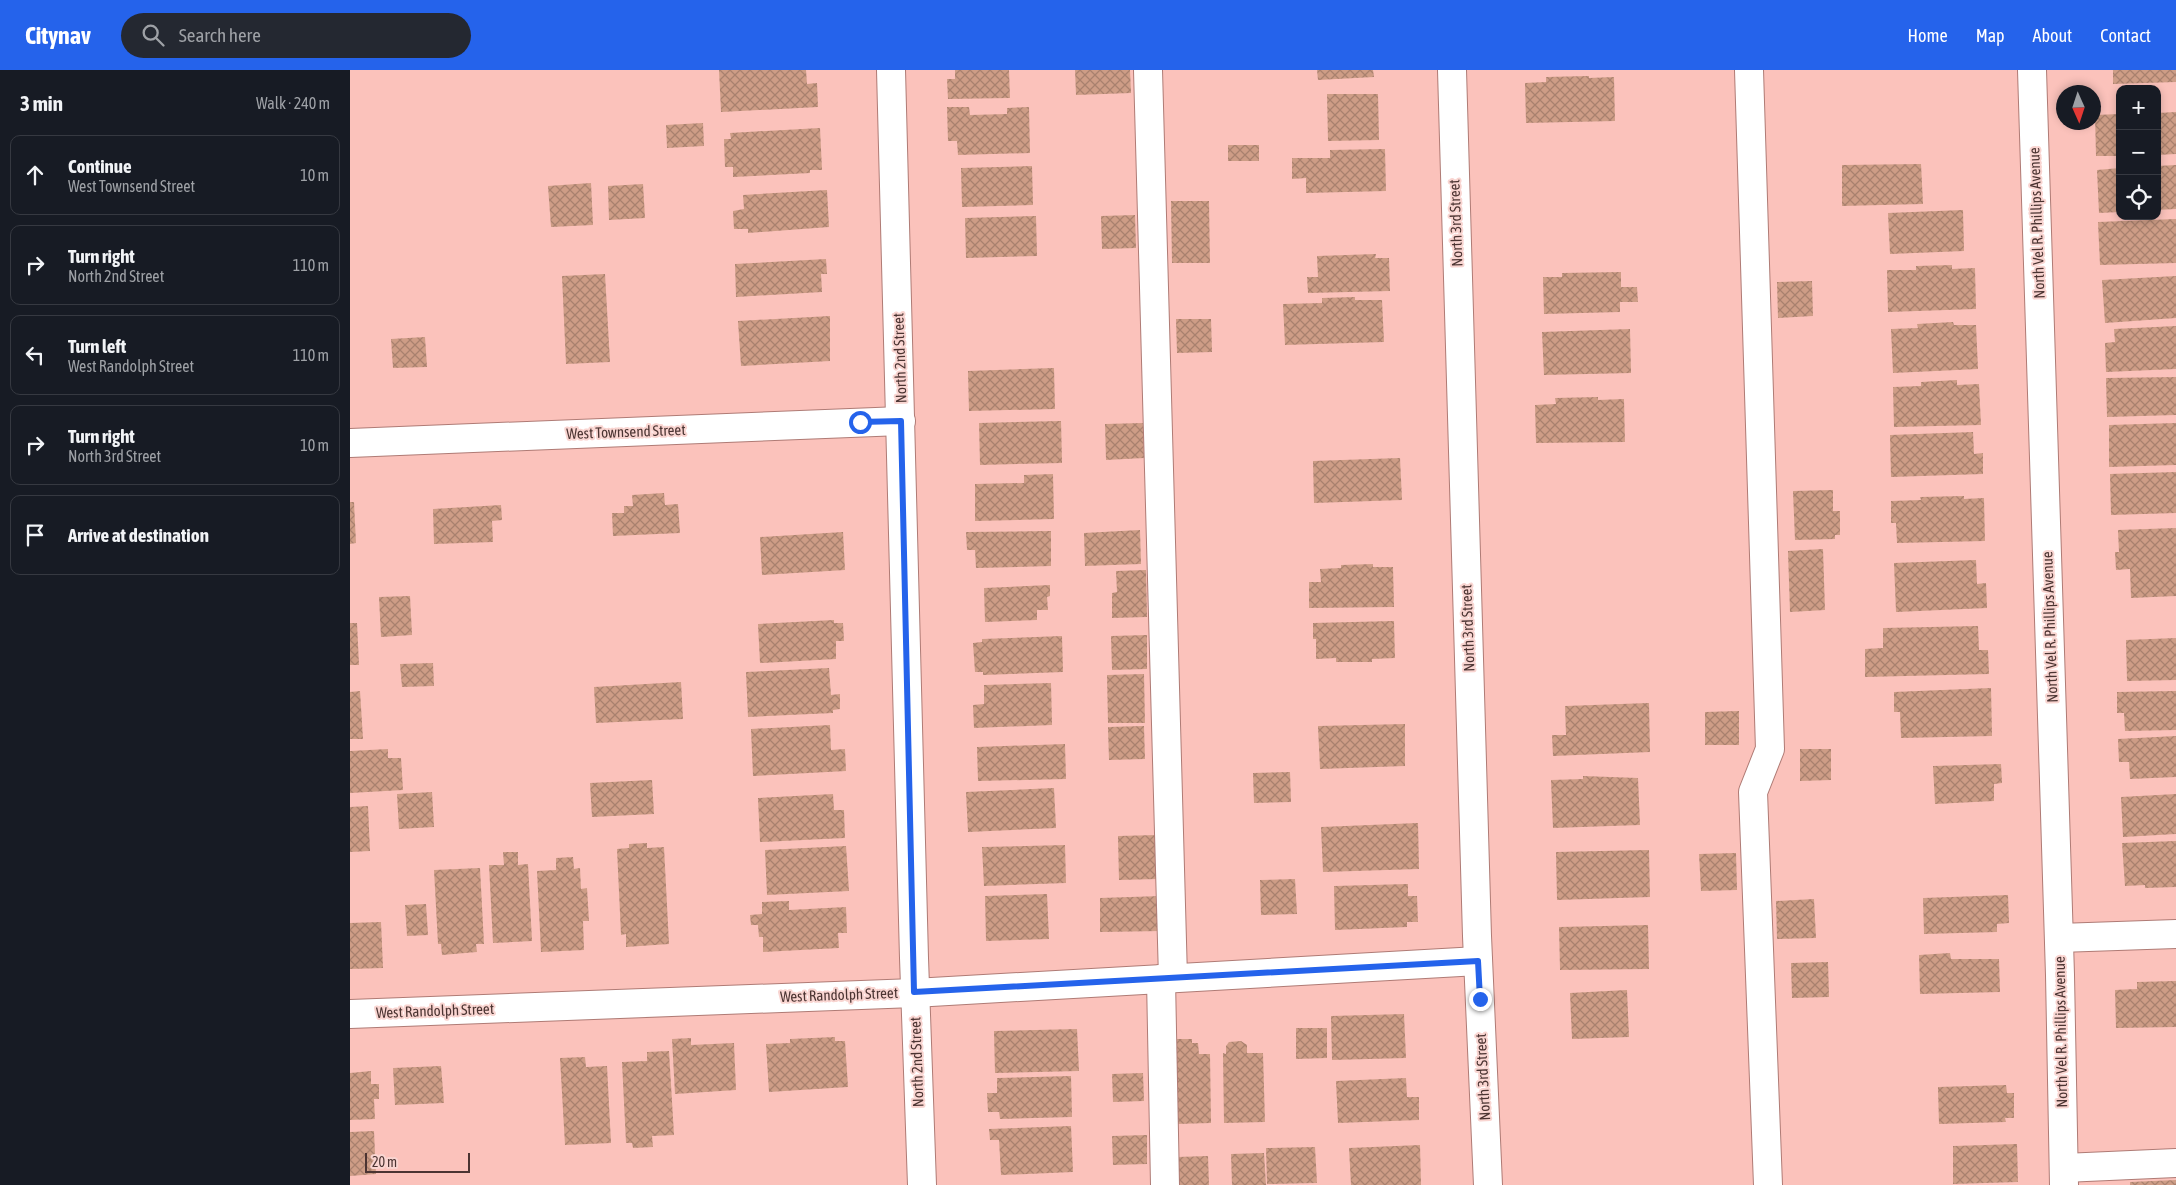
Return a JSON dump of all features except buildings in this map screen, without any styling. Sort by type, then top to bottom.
[{"type":"street","name":"North 2nd Street","points":[[891,70],[914,992],[922,1185]]},
{"type":"street","points":[[1148,70],[1167,979],[1165,1185]]},
{"type":"street","name":"North 3rd Street","points":[[1452,70],[1478,961],[1488,1185]]},
{"type":"street","points":[[1749,70],[1770,748],[1753,792],[1768,1185]]},
{"type":"street","name":"North Vel R. Phillips Avenue","points":[[2032,70],[2059,938],[2064,1176]]},
{"type":"street","name":"West Townsend Street","points":[[350,443],[901,421]]},
{"type":"street","points":[[2059,938],[2176,934]]},
{"type":"street","name":"West Randolph Street","points":[[350,1014],[914,992],[1478,961]]},
{"type":"street","points":[[2064,1176],[2176,1163]]},
{"type":"route","points":[[860,422],[901,421],[914,992],[1478,961],[1480,999]]}]
